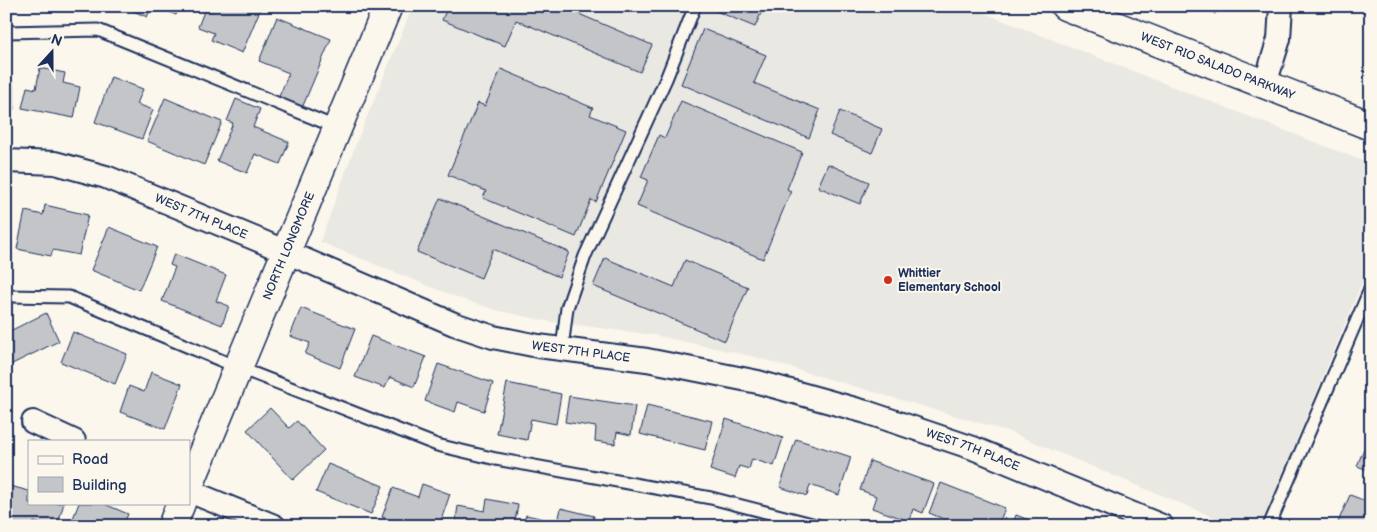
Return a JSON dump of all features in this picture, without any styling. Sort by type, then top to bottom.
[{"type":"street","name":"WEST RIO SALADO PARKWAY","points":[[1065,6],[1371,126]]},
{"type":"street","points":[[1265,84],[1279,39],[1281,6]]},
{"type":"street","name":"NORTH LONGMORE","points":[[190,484],[338,128],[382,8]]},
{"type":"street","name":"WEST 7TH PLACE","points":[[6,161],[55,163],[106,177],[454,324],[493,336],[538,346],[647,360],[758,382],[866,412],[973,448],[1162,526]]},
{"type":"street","points":[[33,422],[72,440]]},
{"type":"street","points":[[190,491],[274,526]]},
{"type":"street","points":[[172,526],[181,504]]},
{"type":"lane","points":[[562,349],[567,308],[586,256],[666,79],[695,6]]},
{"type":"lane","points":[[6,32],[98,30],[338,128]]},
{"type":"lane","points":[[1270,526],[1371,287]]},
{"type":"lane","points":[[6,296],[69,297],[237,367],[437,445],[496,459],[711,498],[820,526]]},
{"type":"shaded area","name":"Whittier Elementary School","points":[[413,6],[966,6],[1371,164],[1371,261],[1261,526],[1235,526],[1007,431],[751,356],[654,335],[546,321],[500,311],[461,299],[320,242],[357,141]]},
{"type":"building","points":[[122,6],[152,6],[147,17]]},
{"type":"building","points":[[156,6],[180,6],[176,15]]},
{"type":"building","points":[[206,6],[251,6],[260,10],[242,53],[211,40],[214,33],[198,27]]},
{"type":"building","points":[[448,6],[560,6],[652,45],[640,72],[516,20],[505,46],[442,20]]},
{"type":"building","points":[[713,6],[764,6],[755,27],[711,9]]},
{"type":"building","points":[[1203,6],[1220,6],[1215,14]]},
{"type":"building","points":[[277,17],[331,39],[302,108],[278,99],[289,73],[259,61]]},
{"type":"building","points":[[703,29],[766,55],[754,83],[820,110],[809,138],[681,84]]},
{"type":"building","points":[[40,68],[65,73],[63,83],[80,87],[74,118],[22,108],[27,87],[36,89]]},
{"type":"building","points":[[501,69],[593,108],[590,115],[626,130],[596,202],[591,200],[576,237],[483,198],[486,191],[448,175],[478,103],[485,106]]},
{"type":"building","points":[[111,77],[143,89],[137,104],[153,110],[142,139],[95,122]]},
{"type":"building","points":[[6,82],[13,82],[14,109],[6,110]]},
{"type":"building","points":[[165,98],[222,122],[204,165],[147,141]]},
{"type":"building","points":[[236,99],[260,109],[253,127],[289,142],[280,164],[255,154],[247,173],[217,161],[233,123],[227,121]]},
{"type":"building","points":[[681,101],[802,152],[787,189],[791,191],[763,259],[637,206],[648,180],[641,177],[659,135],[665,138]]},
{"type":"building","points":[[840,111],[882,129],[872,153],[830,135]]},
{"type":"building","points":[[828,164],[869,182],[860,204],[818,187]]},
{"type":"building","points":[[440,198],[569,252],[559,277],[493,249],[481,278],[417,252]]},
{"type":"building","points":[[9,204],[11,233],[6,234],[6,205]]},
{"type":"building","points":[[45,205],[88,215],[79,255],[53,250],[51,256],[17,249],[25,211],[43,215]]},
{"type":"building","points":[[109,227],[157,247],[139,290],[91,270]]},
{"type":"building","points":[[174,254],[226,275],[216,301],[229,306],[222,325],[162,301],[175,267],[170,265]]},
{"type":"building","points":[[605,258],[674,287],[685,260],[748,287],[725,341],[593,286]]},
{"type":"building","points":[[301,308],[355,329],[340,368],[305,354],[310,343],[290,336]]},
{"type":"building","points":[[46,313],[59,341],[6,367],[6,333]]},
{"type":"building","points":[[73,332],[127,354],[115,384],[61,362]]},
{"type":"building","points":[[371,336],[426,357],[414,387],[390,377],[385,388],[355,377]]},
{"type":"building","points":[[438,364],[493,383],[484,411],[458,402],[455,412],[425,401]]},
{"type":"building","points":[[151,372],[182,384],[165,429],[120,412],[129,386],[144,392]]},
{"type":"building","points":[[507,383],[561,394],[556,424],[531,419],[527,440],[497,434]]},
{"type":"building","points":[[569,396],[635,406],[631,435],[617,432],[615,444],[595,441],[596,427],[565,422]]},
{"type":"building","points":[[647,405],[712,421],[705,450],[640,434]]},
{"type":"building","points":[[270,408],[289,428],[297,421],[324,450],[293,480],[247,430]]},
{"type":"building","points":[[726,419],[783,438],[774,466],[752,459],[749,469],[739,466],[735,478],[710,470]]},
{"type":"building","points":[[1371,431],[1371,471],[1357,466]]},
{"type":"building","points":[[796,439],[851,457],[839,495],[810,485],[807,496],[780,487]]},
{"type":"building","points":[[870,461],[934,484],[923,513],[913,509],[909,521],[872,508],[876,496],[860,490]]},
{"type":"building","points":[[328,464],[383,486],[371,514],[316,492]]},
{"type":"building","points":[[941,483],[1005,508],[998,526],[961,526],[929,513]]},
{"type":"building","points":[[422,484],[450,494],[439,526],[408,526],[382,517],[393,488],[418,497]]},
{"type":"building","points":[[10,486],[28,491],[28,504],[64,504],[57,526],[47,526],[34,522],[33,526],[6,526],[6,501]]},
{"type":"building","points":[[1350,495],[1371,503],[1371,526],[1347,526],[1338,522]]},
{"type":"building","points":[[487,499],[518,505],[514,526],[455,526],[458,506],[485,511]]},
{"type":"building","points":[[79,504],[104,504],[128,514],[123,526],[70,526]]},
{"type":"building","points":[[561,508],[594,516],[592,526],[523,526],[526,515],[558,522]]},
{"type":"building","points":[[1016,515],[1044,526],[1012,526]]},
{"type":"place","name":"Whittier Elementary School","points":[[888,280]]}]
